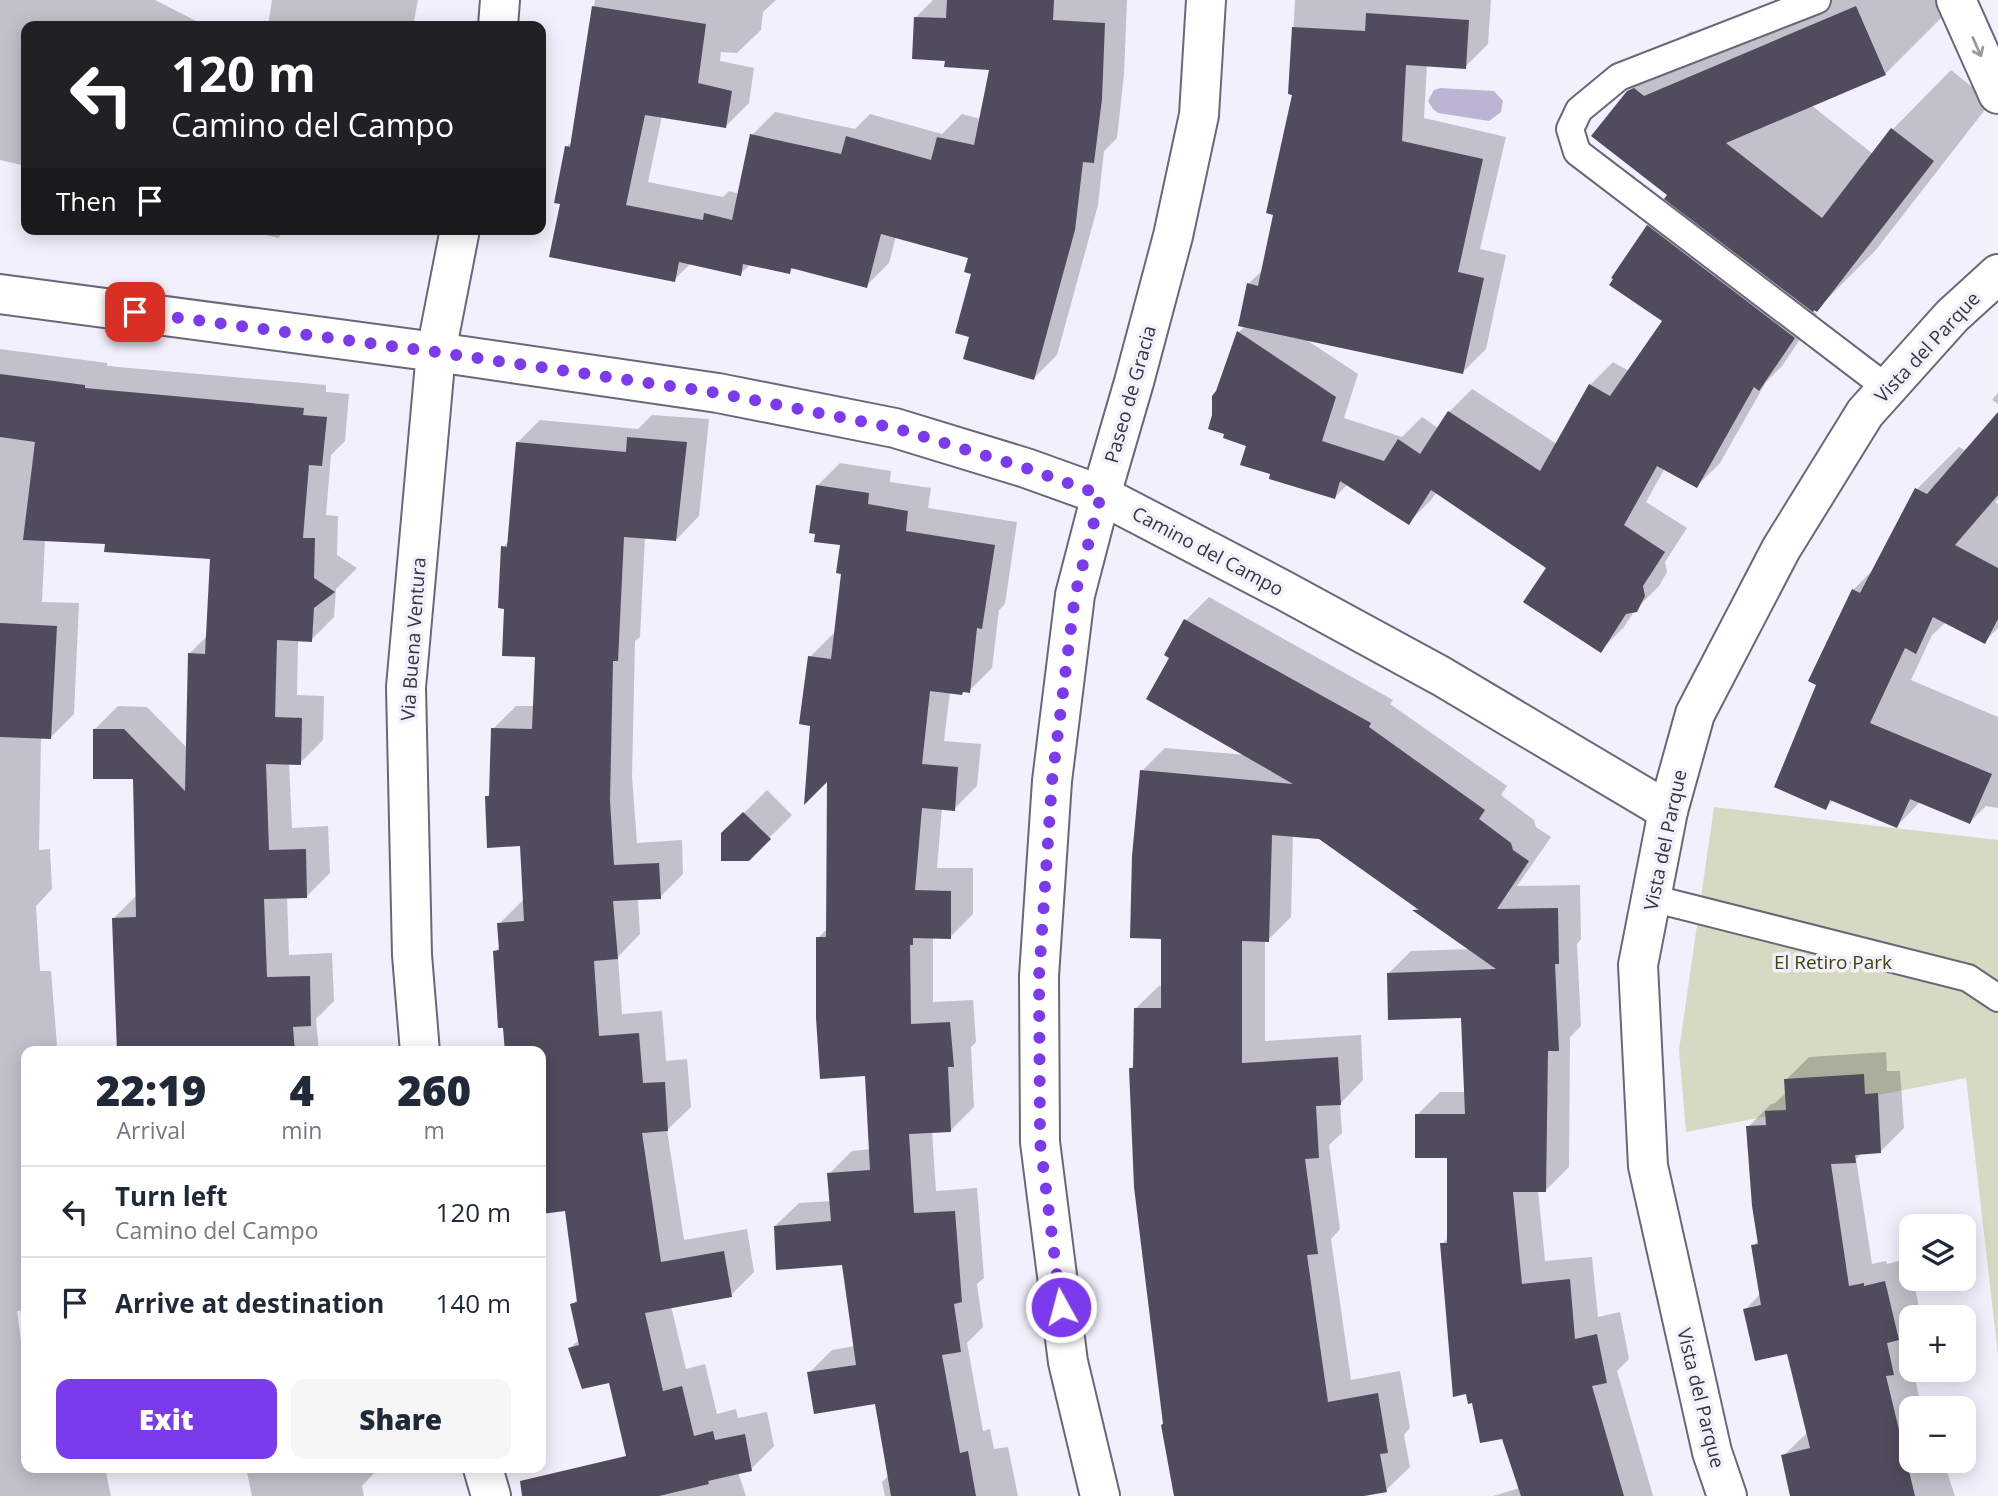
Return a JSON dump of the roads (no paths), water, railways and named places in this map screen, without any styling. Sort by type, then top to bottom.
[{"type":"main road","points":[[498,21],[500,0]]},
{"type":"main road","name":"Paseo de Gracia","points":[[1100,1496],[1068,1362],[1040,1142],[1039,976],[1052,781],[1075,595],[1173,236],[1199,115],[1206,0]]},
{"type":"main road","points":[[1956,0],[1998,94]]},
{"type":"main road","name":"Via Buena Ventura","points":[[420,1046],[412,956],[406,687],[436,352],[459,235]]},
{"type":"main road","name":"Vista del Parque","points":[[1727,1496],[1712,1452],[1648,1166],[1638,965],[1668,811],[1695,714],[1781,549],[1865,413],[1952,316],[1998,274]]},
{"type":"main road","name":"Camino del Campo","points":[[0,294],[718,393],[895,428],[1026,468],[1101,495],[1283,590],[1441,676],[1668,811]]},
{"type":"main road","points":[[484,1473],[491,1496]]},
{"type":"lane","points":[[1817,0],[1619,77],[1579,110],[1570,129],[1577,152],[1887,388]]},
{"type":"lane","points":[[1651,898],[1969,978],[1998,998]]},
{"type":"park label","name":"El Retiro Park","points":[[1833,962]]}]
